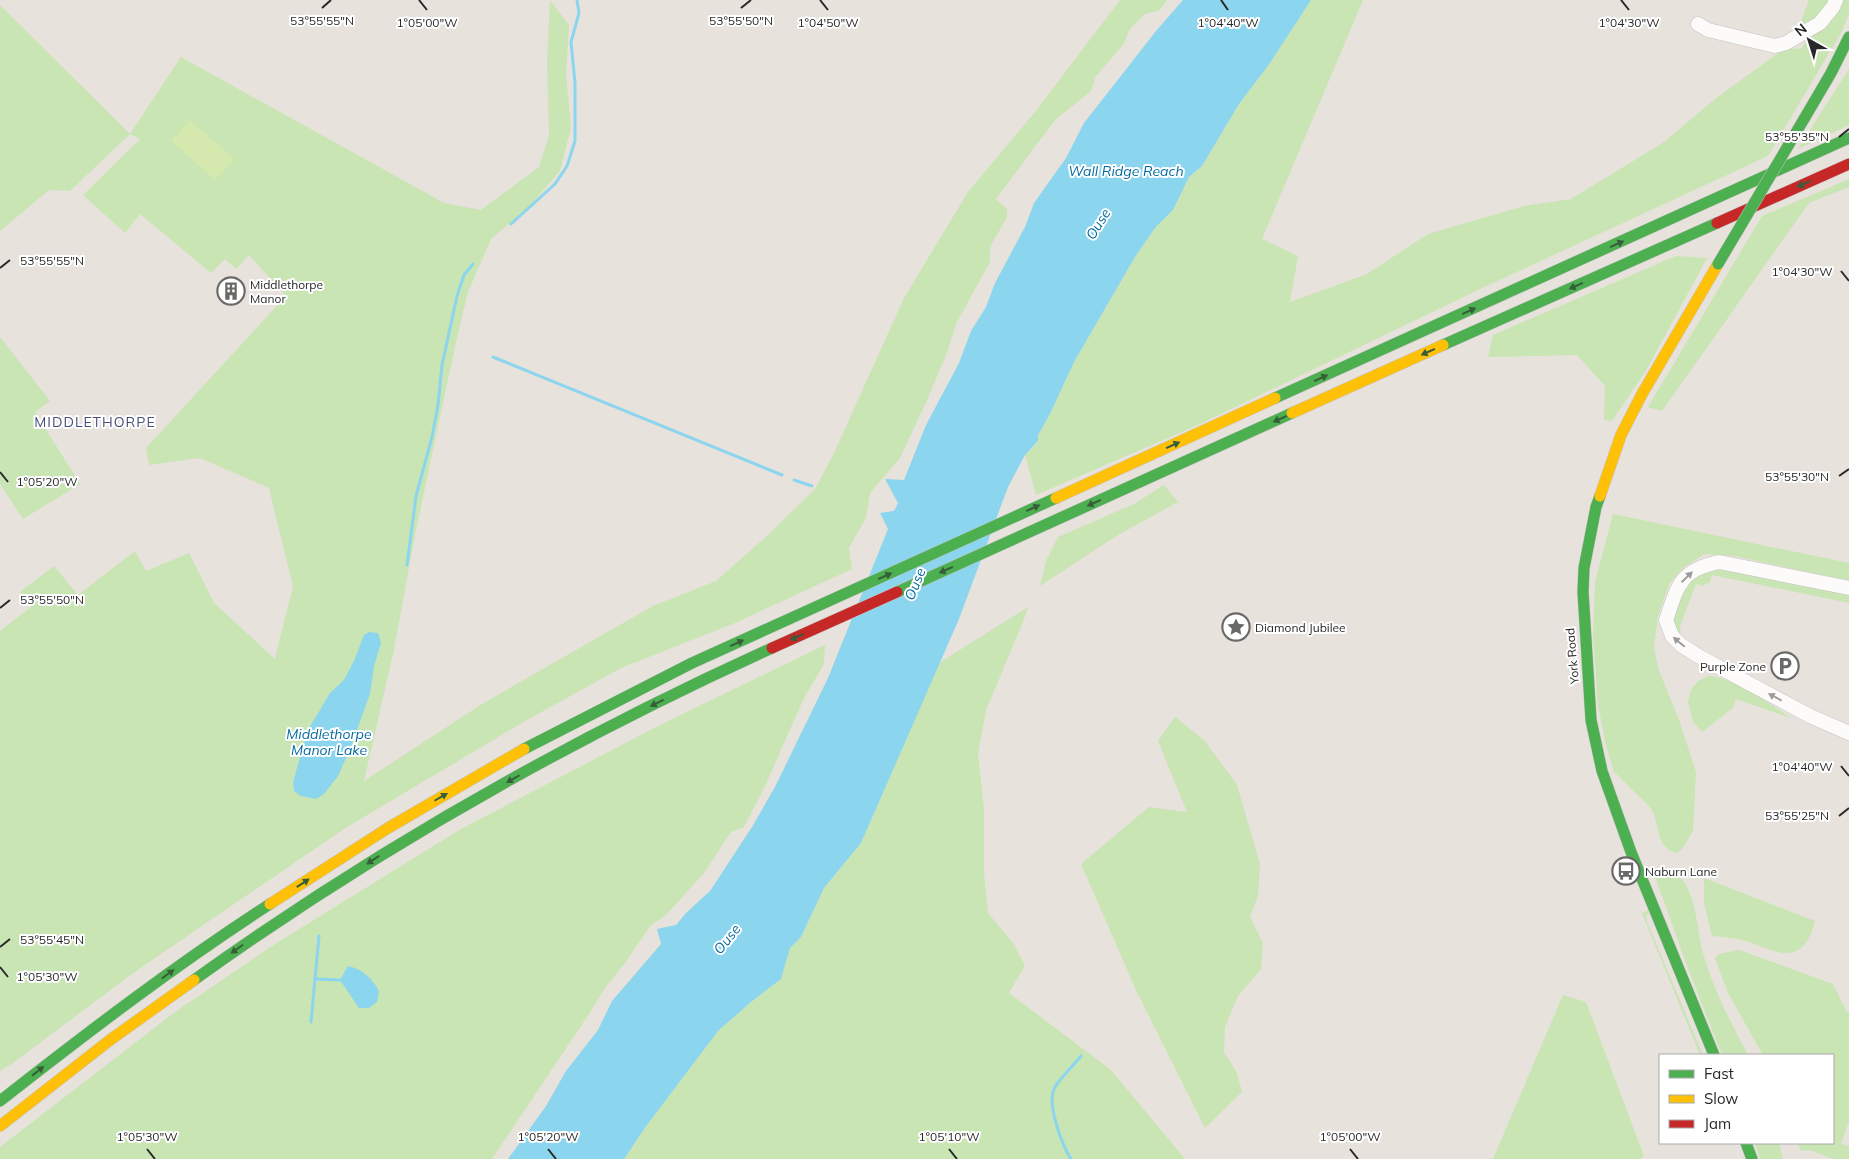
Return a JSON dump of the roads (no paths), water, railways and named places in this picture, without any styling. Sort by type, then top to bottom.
[{"type":"main road","name":"York Road","points":[[1714,1054],[1632,852],[1602,771],[1591,720],[1582,592],[1584,568],[1596,507],[1621,435],[1642,394],[1831,73],[1849,37]]},
{"type":"main road","points":[[0,1101],[97,1025],[230,930],[388,828],[535,744],[692,663],[1849,138]]},
{"type":"main road","points":[[0,1126],[110,1040],[244,944],[399,843],[544,761],[700,681],[1849,164]]},
{"type":"main road","points":[[1746,1144],[1752,1159]]},
{"type":"street","points":[[1698,24],[1708,30],[1775,46],[1794,40],[1820,23],[1833,7],[1836,0]]},
{"type":"street","points":[[1849,588],[1719,562],[1701,566],[1689,573],[1679,584],[1666,620],[1672,636],[1700,657],[1810,716],[1849,733]]},
{"type":"water","name":"Wall Ridge Reach","points":[[1183,0],[1311,0],[1270,63],[1239,104],[1202,166],[1189,177],[1173,210],[1155,228],[1135,257],[1074,362],[1038,435],[1038,441],[1025,455],[1008,487],[959,619],[861,843],[824,888],[801,937],[790,948],[781,979],[718,1031],[644,1129],[624,1159],[508,1159],[546,1106],[566,1071],[598,1030],[612,1001],[661,944],[657,929],[676,925],[710,891],[752,827],[775,787],[828,678],[888,529],[880,513],[894,511],[898,503],[885,479],[904,480],[926,425],[959,363],[971,331],[986,307],[995,283],[1025,227],[1034,203],[1066,158],[1084,123],[1156,31]]},
{"type":"water","name":"Middlethorpe Manor Lake","points":[[369,632],[378,633],[381,643],[374,666],[370,694],[350,749],[338,776],[324,794],[316,799],[301,796],[294,791],[293,782],[308,730],[330,693],[344,680],[364,635]]},
{"type":"water","points":[[348,966],[358,969],[366,975],[379,991],[377,1002],[369,1008],[359,1008],[340,980]]},
{"type":"waterway","points":[[511,224],[555,184],[567,166],[575,141],[575,83],[571,42],[579,13],[577,0]]},
{"type":"waterway","points":[[407,565],[416,496],[432,437],[438,405],[442,365],[457,296],[464,275],[473,264]]},
{"type":"waterway","points":[[493,357],[782,475]]},
{"type":"waterway","points":[[794,480],[812,486]]},
{"type":"waterway","points":[[311,1022],[319,936]]},
{"type":"waterway","points":[[315,979],[340,980]]},
{"type":"waterway","points":[[1071,1159],[1056,1125],[1052,1096],[1059,1082],[1081,1056]]},
{"type":"place","name":"Middlethorpe Manor","points":[[231,291]]},
{"type":"place","name":"Diamond Jubilee","points":[[1236,627]]},
{"type":"place","name":"Purple Zone","points":[[1785,666]]},
{"type":"place","name":"Naburn Lane","points":[[1626,871]]},
{"type":"district","name":"MIDDLETHORPE","points":[[95,422]]},
{"type":"water label","name":"Ouse","points":[[1098,224]]},
{"type":"water label","name":"Ouse","points":[[915,584]]},
{"type":"water label","name":"Ouse","points":[[727,939]]}]
